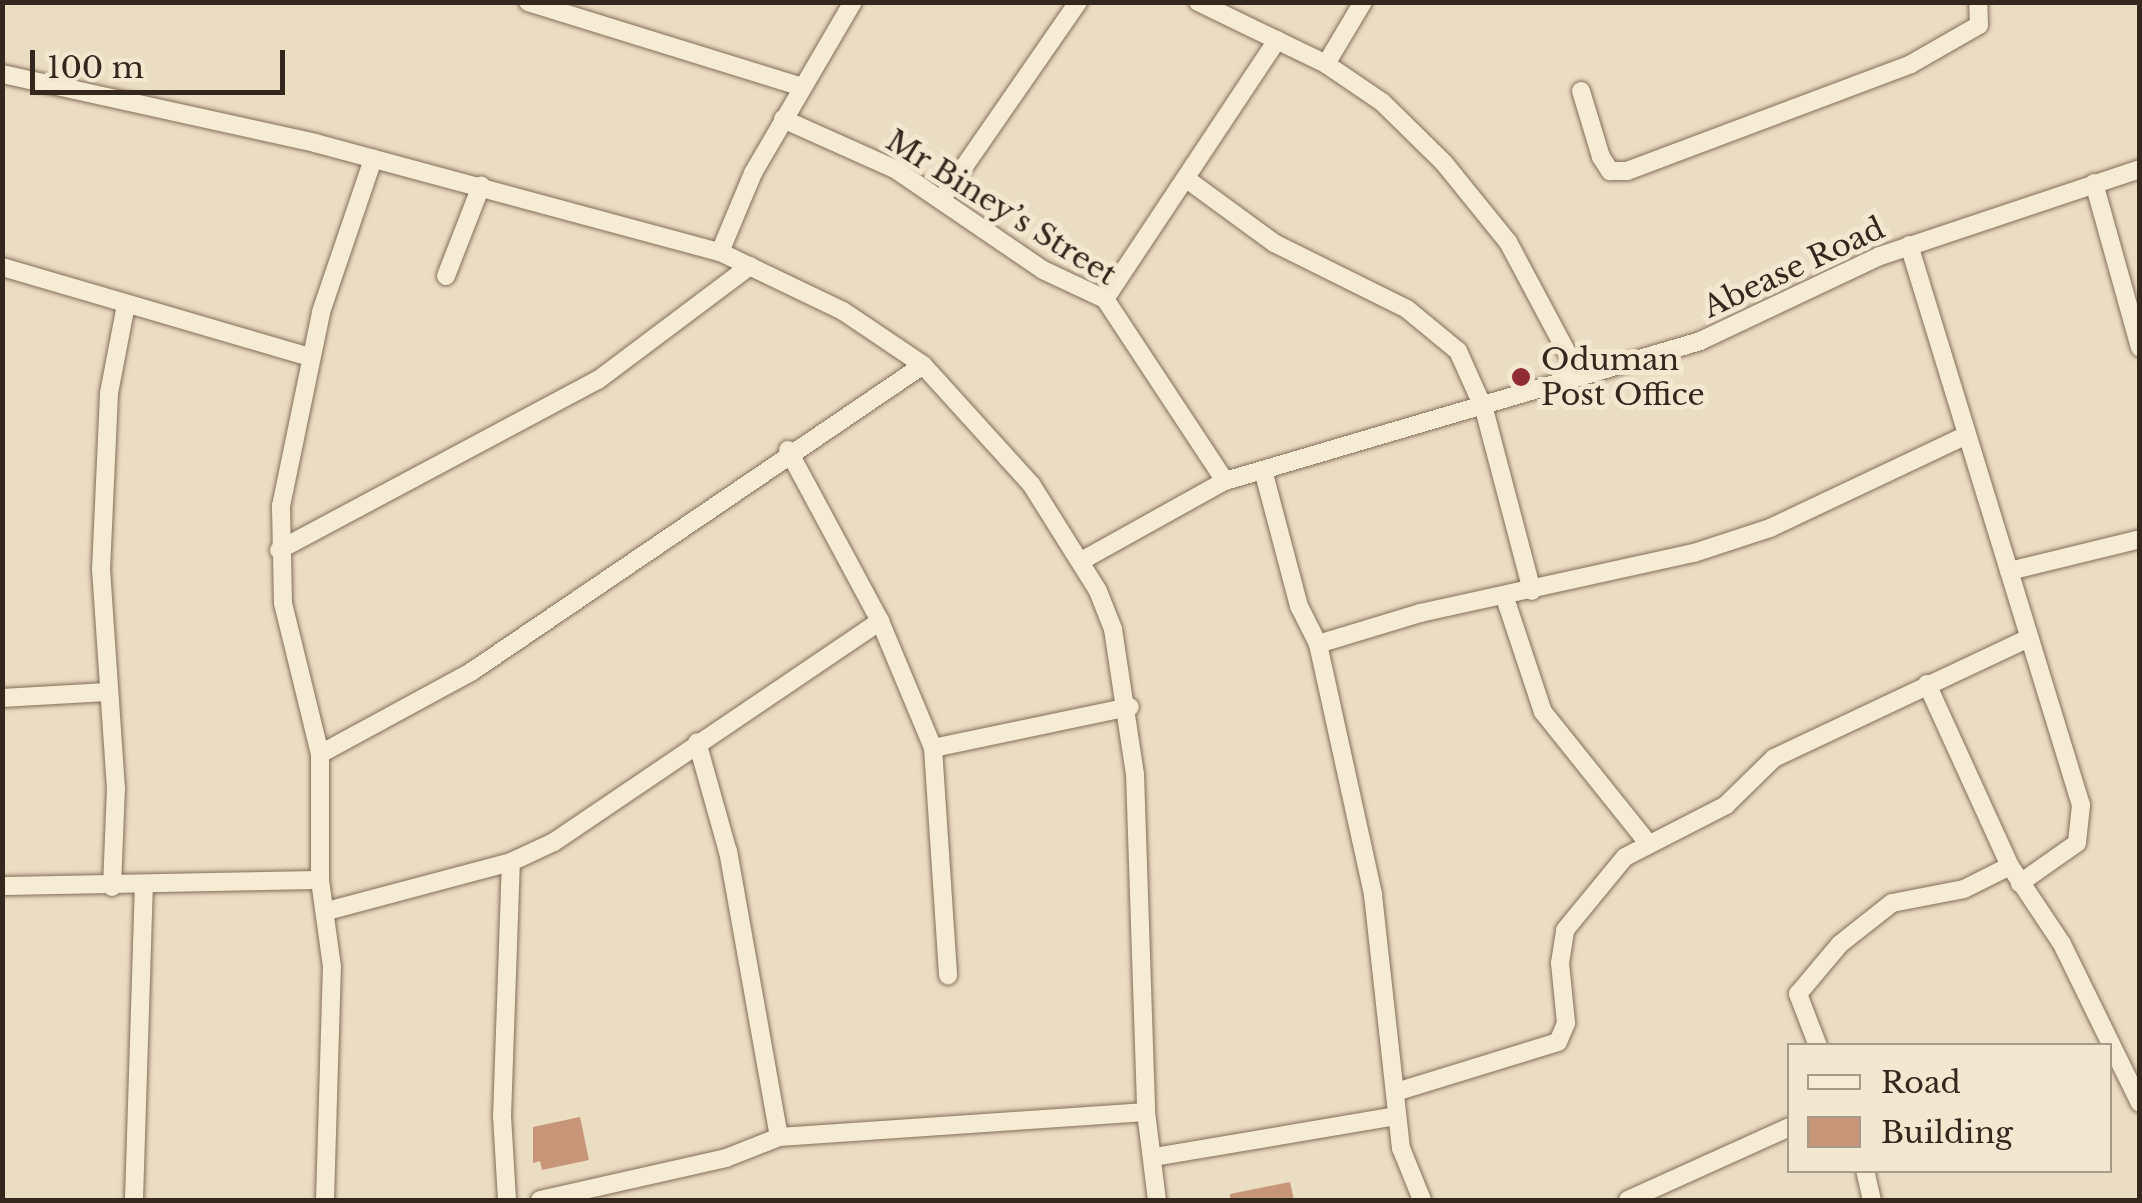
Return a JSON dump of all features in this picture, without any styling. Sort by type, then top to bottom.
[{"type":"street","points":[[528,2],[802,87]]},
{"type":"street","points":[[720,252],[783,119],[854,2]]},
{"type":"street","points":[[941,200],[1078,2]]},
{"type":"street","points":[[1198,2],[1326,64],[1382,102],[1490,218],[1580,377]]},
{"type":"street","points":[[1326,64],[1363,2]]},
{"type":"street","points":[[1581,91],[1600,157],[1610,171],[1627,171],[1911,64],[1979,25],[1978,2]]},
{"type":"street","points":[[1105,299],[1188,180],[1277,40]]},
{"type":"street","points":[[2,74],[373,159],[720,252],[843,311],[922,365],[1012,458],[1081,562],[1112,628],[1130,706],[1146,1112],[1158,1200]]},
{"type":"street","name":"Mr Biney’s Street","points":[[783,119],[894,169],[1042,270],[1105,299],[1225,481]]},
{"type":"street","points":[[325,1200],[328,911],[320,880],[320,754],[300,686],[278,550],[280,506],[309,358],[373,159]]},
{"type":"street","name":"Abease Road","points":[[1081,562],[1225,481],[1484,409],[1739,326],[1909,245],[2140,169]]},
{"type":"street","points":[[1188,180],[1274,244],[1367,286],[1432,326],[1468,366],[1484,409],[1532,591]]},
{"type":"street","points":[[2094,183],[2140,348]]},
{"type":"street","points":[[446,276],[481,186]]},
{"type":"street","points":[[1909,245],[2027,639],[2058,723],[2082,826],[2077,843],[2020,883]]},
{"type":"street","points":[[278,550],[598,380],[750,266]]},
{"type":"street","points":[[2,268],[309,358]]},
{"type":"street","points":[[112,887],[116,789],[107,692],[102,520],[111,372],[126,306]]},
{"type":"street","points":[[320,754],[471,672],[586,598],[788,450],[922,365]]},
{"type":"street","points":[[1318,644],[1504,595],[1645,568],[1770,528],[1965,436]]},
{"type":"street","points":[[788,450],[880,621],[933,748],[948,976]]},
{"type":"street","points":[[1264,470],[1299,606],[1318,644],[1374,895],[1399,1092],[1396,1116],[1422,1200]]},
{"type":"street","points":[[2009,572],[2140,539]]},
{"type":"street","points":[[1504,595],[1543,712],[1648,843]]},
{"type":"street","points":[[328,911],[511,862],[554,842],[880,621]]},
{"type":"street","points":[[1399,1092],[1558,1042],[1566,1023],[1560,963],[1565,930],[1613,870],[1648,843],[1726,805],[1774,758],[2027,639]]},
{"type":"street","points":[[1927,684],[2010,866],[2062,944],[2111,1043]]},
{"type":"street","points":[[2,698],[107,692]]},
{"type":"street","points":[[933,748],[1130,706]]},
{"type":"street","points":[[697,742],[728,852],[780,1137]]},
{"type":"street","points":[[506,1200],[502,1117],[511,862]]},
{"type":"street","points":[[1817,1043],[1798,994],[1823,960],[1892,902],[1964,889],[2010,866]]},
{"type":"street","points":[[2,886],[112,887],[320,880]]},
{"type":"street","points":[[134,1200],[144,886]]},
{"type":"street","points":[[2112,1046],[2140,1103]]},
{"type":"street","points":[[540,1200],[709,1162],[780,1137],[1146,1112]]},
{"type":"street","points":[[1154,1157],[1396,1116]]},
{"type":"street","points":[[1628,1200],[1787,1129]]},
{"type":"street","points":[[1866,1173],[1872,1200]]},
{"type":"building","points":[[580,1117],[589,1160],[542,1170],[540,1161],[533,1163],[533,1127]]},
{"type":"building","points":[[1290,1182],[1294,1200],[1230,1200],[1230,1194]]},
{"type":"place","name":"Oduman Post Office","points":[[1521,377]]}]
